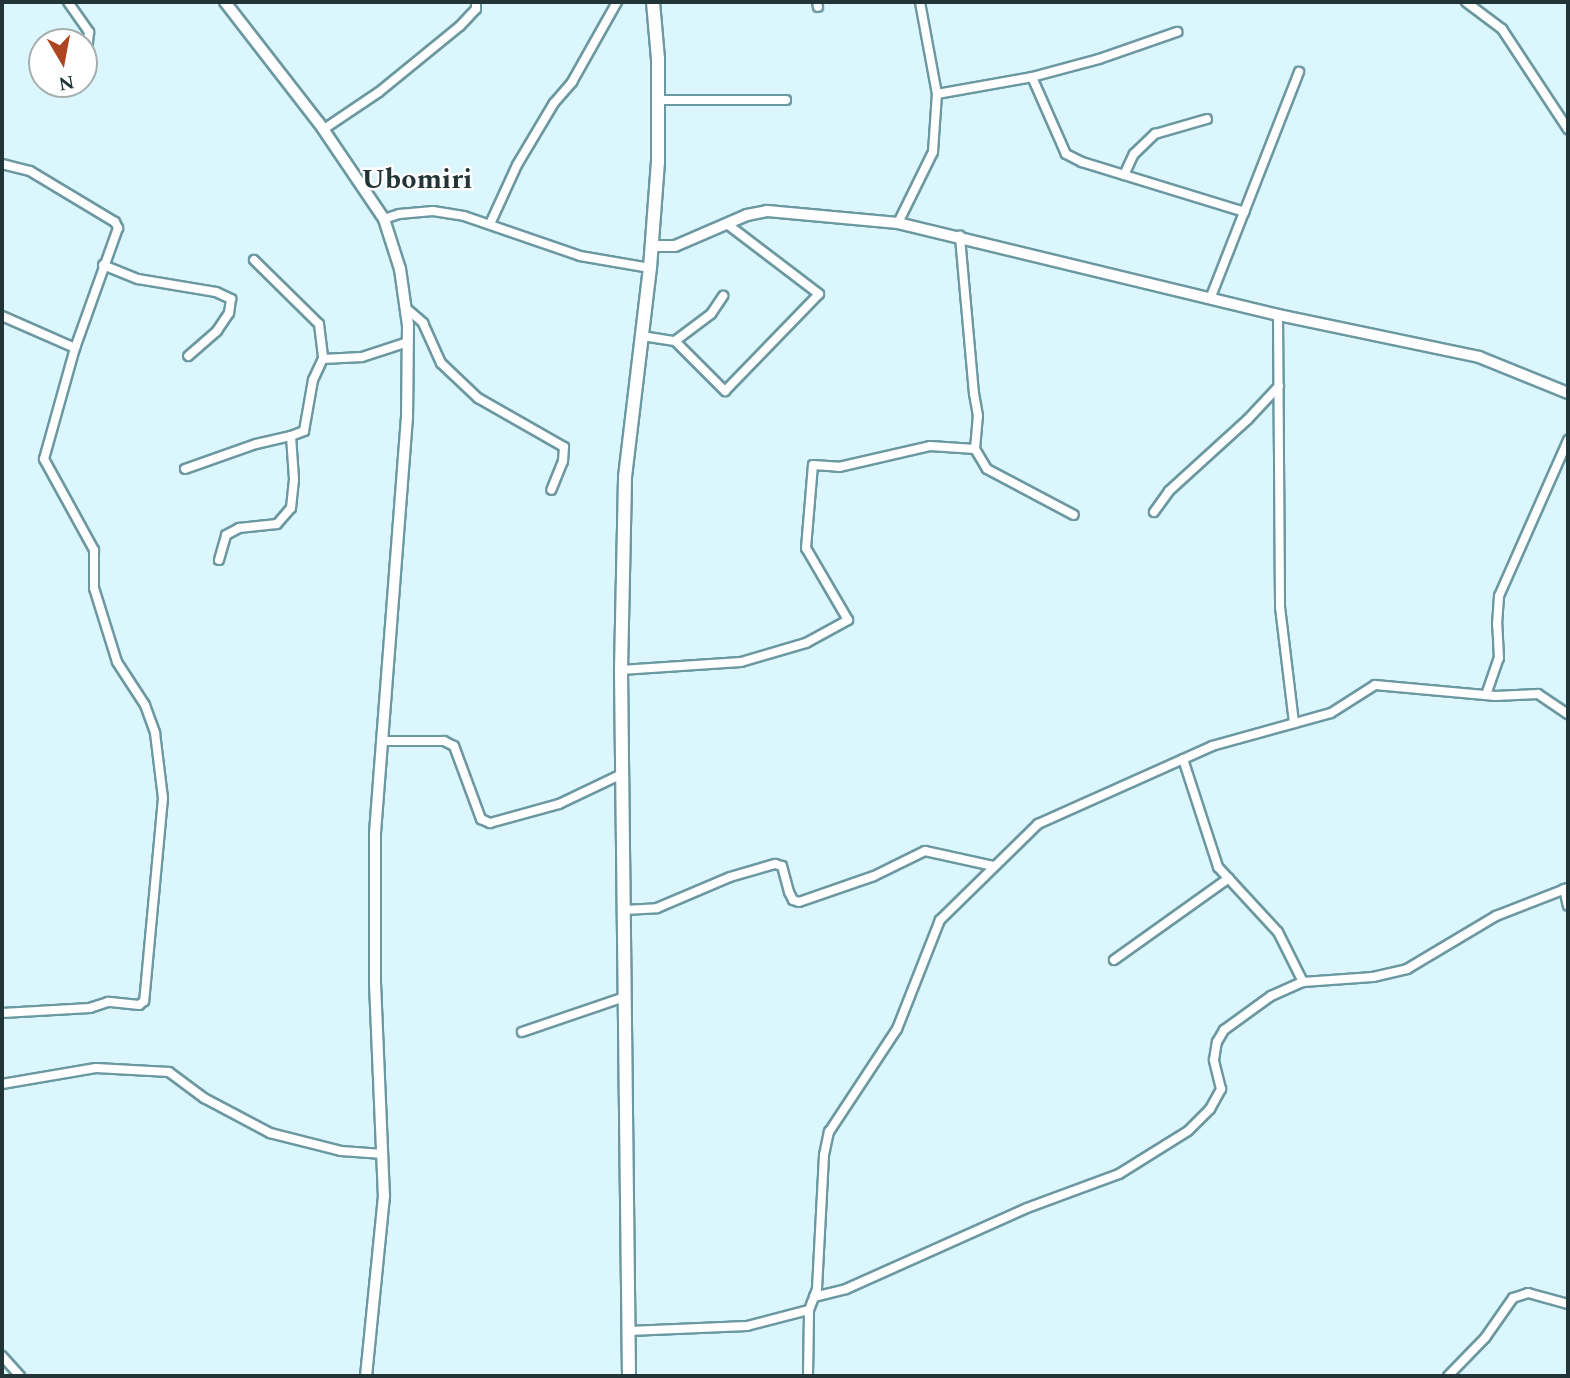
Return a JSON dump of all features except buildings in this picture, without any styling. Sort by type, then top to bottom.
[{"type":"main road","points":[[629,1376],[621,670],[625,477],[652,246],[659,100],[653,2]]},
{"type":"street","points":[[68,2],[86,28]]},
{"type":"street","points":[[225,2],[324,129],[384,219],[400,269],[406,308],[407,417],[381,741],[374,897],[383,1154],[380,1254],[366,1376]]},
{"type":"street","points":[[324,129],[379,92],[460,26],[476,9],[476,2]]},
{"type":"street","points":[[489,224],[517,165],[554,103],[572,82],[617,2]]},
{"type":"street","points":[[898,223],[933,152],[937,94],[920,2]]},
{"type":"street","points":[[1466,2],[1502,29],[1568,129]]},
{"type":"street","points":[[937,94],[1032,77],[1099,59],[1177,32]]},
{"type":"street","points":[[1210,299],[1299,72]]},
{"type":"street","points":[[1032,77],[1066,154],[1245,212]]},
{"type":"street","points":[[659,100],[786,100]]},
{"type":"street","points":[[1124,175],[1134,154],[1155,134],[1207,119]]},
{"type":"street","points":[[2,163],[30,171],[115,222],[118,234],[103,265],[75,348],[44,459],[94,550],[94,588],[117,662],[145,705],[155,733],[163,797],[147,997],[139,1005],[108,1002],[90,1008],[2,1013]]},
{"type":"street","points":[[384,219],[399,214],[433,211],[489,224],[580,257],[650,268]]},
{"type":"street","points":[[652,246],[675,246],[767,211],[898,223],[1278,315],[1479,357],[1568,393]]},
{"type":"street","points":[[642,336],[675,341],[725,391],[819,294],[727,224]]},
{"type":"street","points":[[960,236],[978,416],[975,449],[987,469],[1074,514]]},
{"type":"street","points":[[185,469],[256,444],[304,431],[313,380],[323,359],[319,324],[254,260]]},
{"type":"street","points":[[103,265],[138,279],[216,292],[230,299],[229,313],[217,331],[188,356]]},
{"type":"street","points":[[675,341],[711,314],[723,296]]},
{"type":"street","points":[[406,308],[423,323],[441,363],[478,398],[564,447],[563,461],[551,489]]},
{"type":"street","points":[[1278,315],[1280,607],[1294,723]]},
{"type":"street","points":[[2,316],[75,348]]},
{"type":"street","points":[[323,359],[362,357],[408,342]]},
{"type":"street","points":[[1154,512],[1169,491],[1248,419],[1279,386]]},
{"type":"street","points":[[219,560],[226,535],[239,528],[277,524],[291,508],[294,479],[291,436]]},
{"type":"street","points":[[1486,695],[1499,658],[1499,596],[1568,440]]},
{"type":"street","points":[[621,670],[741,662],[806,643],[848,620],[806,548],[813,465],[839,467],[930,446],[975,449]]},
{"type":"street","points":[[808,1376],[810,1310],[814,1297],[824,1155],[829,1132],[897,1029],[940,920],[1038,824],[1212,746],[1331,713],[1375,685],[1486,695],[1538,695],[1568,714]]},
{"type":"street","points":[[381,741],[444,741],[454,746],[481,819],[491,823],[559,804],[622,774]]},
{"type":"street","points":[[1183,759],[1218,867],[1278,932],[1303,982]]},
{"type":"street","points":[[624,910],[657,908],[730,877],[775,864],[782,866],[789,892],[793,900],[799,902],[874,876],[925,851],[993,866]]},
{"type":"street","points":[[1114,960],[1229,878]]},
{"type":"street","points":[[814,1297],[846,1289],[1027,1208],[1119,1174],[1188,1131],[1210,1110],[1221,1088],[1214,1060],[1217,1042],[1224,1030],[1271,996],[1303,982],[1373,977],[1407,969],[1496,916],[1566,889],[1568,906]]},
{"type":"street","points":[[522,1032],[625,997]]},
{"type":"street","points":[[2,1084],[96,1068],[169,1072],[204,1098],[271,1133],[341,1151],[383,1154]]},
{"type":"street","points":[[1448,1376],[1486,1338],[1513,1298],[1528,1293],[1568,1304]]},
{"type":"street","points":[[629,1331],[747,1326],[810,1310]]},
{"type":"street","points":[[2,1356],[20,1376]]},
{"type":"district","name":"Ubomiri","points":[[417,180]]}]
